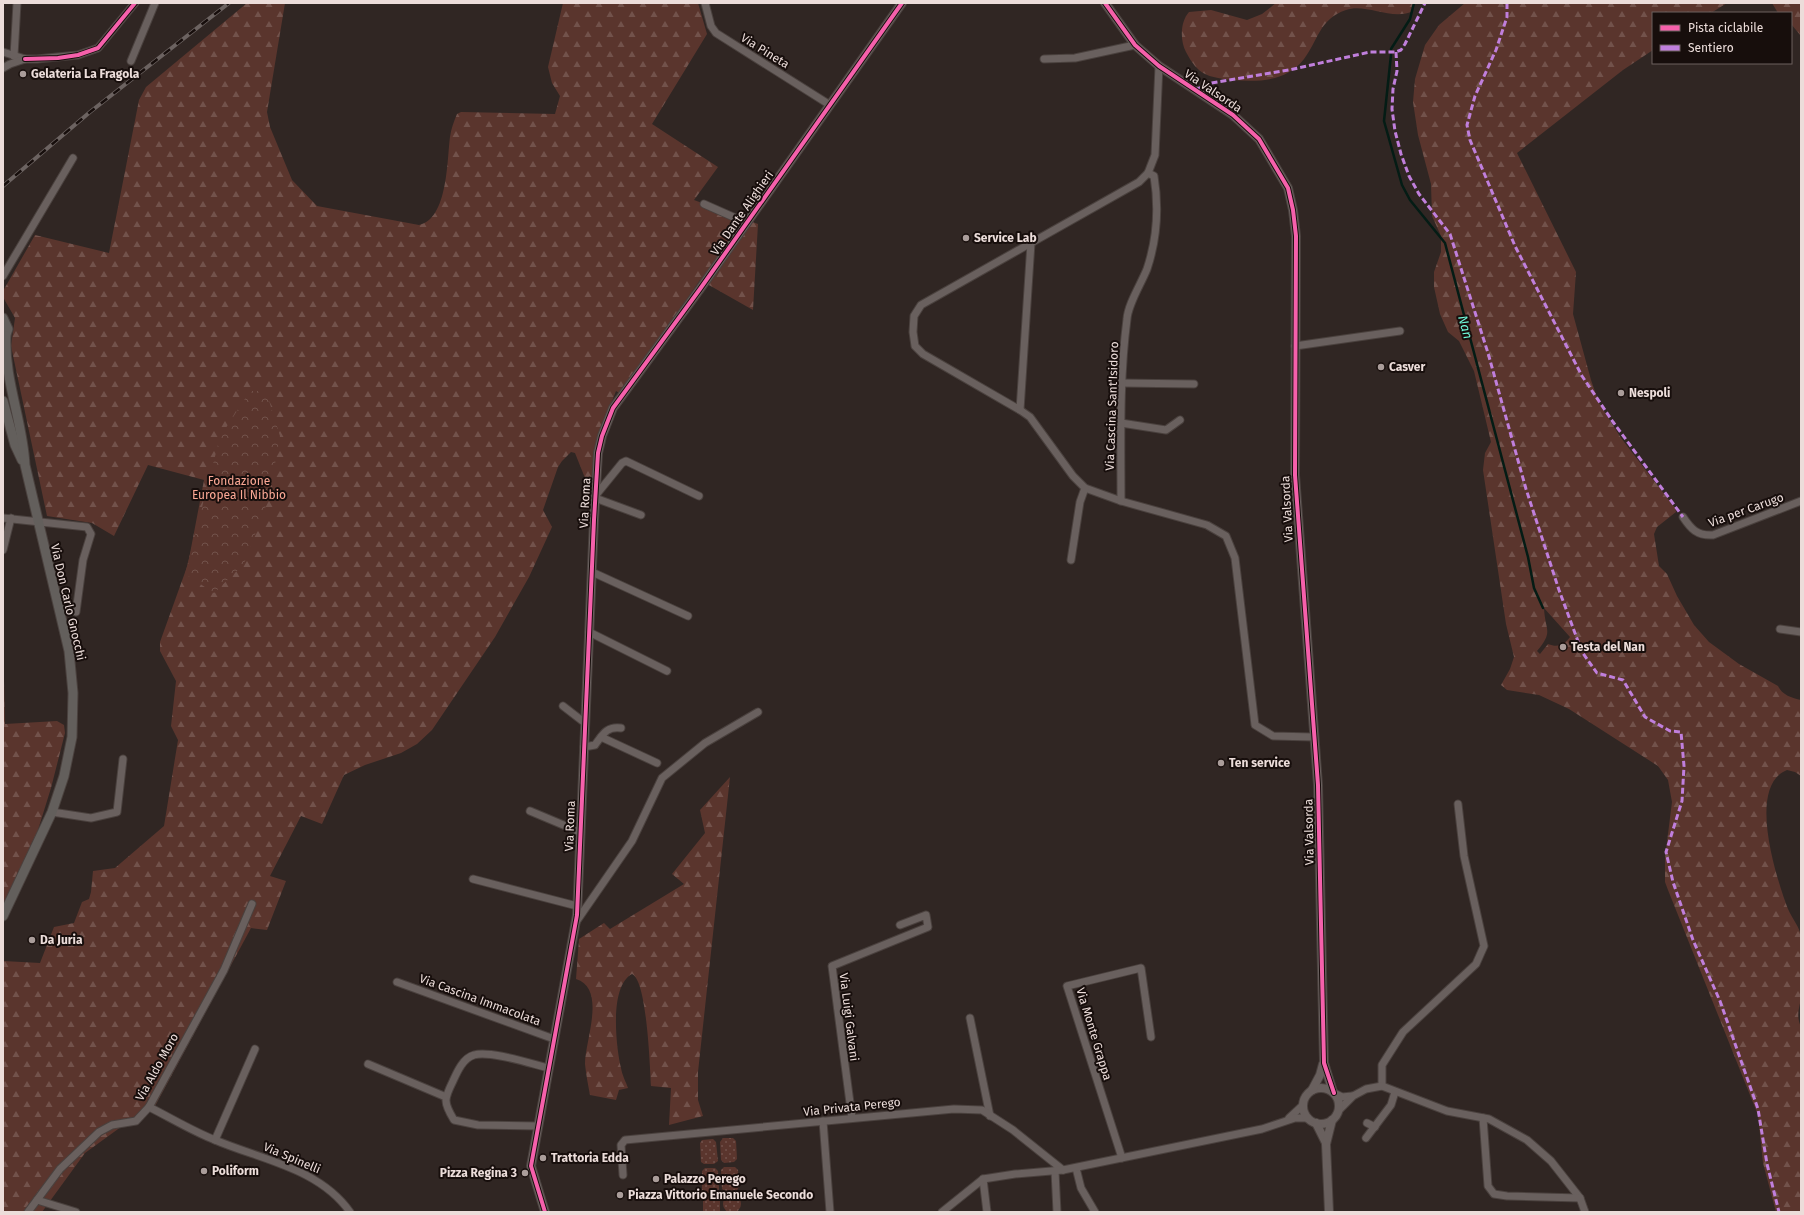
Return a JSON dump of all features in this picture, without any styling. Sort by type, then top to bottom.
[{"type":"main road","points":[[3,318],[8,326],[5,338],[7,366],[24,444],[25,465]]},
{"type":"main road","points":[[3,401],[15,445],[25,465]]},
{"type":"main road","name":"Via Don Carlo Gnocchi","points":[[3,916],[52,812],[64,776],[72,737],[73,693],[69,652],[25,465]]},
{"type":"street","points":[[14,56],[17,3]]},
{"type":"street","points":[[3,68],[25,59],[58,58],[78,55],[98,48],[135,3]]},
{"type":"street","points":[[131,61],[154,3]]},
{"type":"street","name":"Via Pineta","points":[[705,3],[711,26],[716,33],[830,105]]},
{"type":"street","name":"Via Dante Alighieri","points":[[602,436],[613,408],[747,223],[902,3]]},
{"type":"street","name":"Via Valsorda","points":[[1105,3],[1135,45],[1159,66],[1233,115],[1259,138],[1288,188],[1293,210],[1296,236],[1295,475],[1313,737],[1318,785],[1324,1063],[1333,1092]]},
{"type":"street","points":[[1044,59],[1075,58],[1135,45]]},
{"type":"street","points":[[3,52],[25,59]]},
{"type":"street","points":[[1159,66],[1155,155],[1148,173],[1139,182],[921,305],[914,316],[913,332],[915,346],[924,354],[1030,417],[1072,476],[1085,488],[1121,501],[1207,525],[1226,536],[1235,558],[1255,725],[1273,736],[1313,737]]},
{"type":"street","points":[[3,276],[73,158]]},
{"type":"street","name":"Via Cascina Sant'Isidoro","points":[[1121,501],[1121,383],[1127,317],[1147,269],[1155,240],[1156,191],[1154,176],[1148,173]]},
{"type":"street","points":[[704,204],[747,223]]},
{"type":"street","points":[[1020,410],[1031,243]]},
{"type":"street","points":[[1295,346],[1400,330]]},
{"type":"street","points":[[1121,383],[1194,384]]},
{"type":"street","points":[[1121,423],[1166,430],[1180,420]]},
{"type":"street","name":"Via Roma","points":[[545,1212],[532,1166],[576,922],[598,453],[602,436]]},
{"type":"street","points":[[596,497],[622,463],[626,461],[699,496]]},
{"type":"street","points":[[1071,560],[1080,502],[1085,488]]},
{"type":"street","name":"Via Roma","points":[[596,497],[641,514]]},
{"type":"street","name":"Via per Carugo","points":[[1683,517],[1697,534],[1713,536],[1801,501]]},
{"type":"street","points":[[3,518],[37,520],[87,527],[91,534],[83,560],[76,612]]},
{"type":"street","points":[[3,550],[11,518]]},
{"type":"street","points":[[592,572],[688,616]]},
{"type":"street","points":[[1780,630],[1801,632]]},
{"type":"street","points":[[589,632],[667,671]]},
{"type":"street","points":[[562,706],[585,723]]},
{"type":"street","points":[[576,922],[632,841],[662,778],[705,743],[758,712]]},
{"type":"street","points":[[584,747],[595,745],[606,730],[614,727],[622,728]]},
{"type":"street","points":[[601,737],[657,763]]},
{"type":"street","points":[[52,812],[91,818],[117,812],[123,759]]},
{"type":"street","points":[[1382,1086],[1382,1065],[1403,1032],[1476,964],[1484,946],[1464,856],[1458,804]]},
{"type":"street","points":[[530,811],[580,832]]},
{"type":"street","points":[[473,879],[577,906]]},
{"type":"street","name":"Via Aldo Moro","points":[[28,1212],[60,1169],[99,1132],[112,1125],[136,1121],[149,1106],[224,970],[252,904]]},
{"type":"street","name":"Via Luigi Galvani","points":[[852,1118],[832,966],[928,927],[926,915],[900,925]]},
{"type":"street","name":"Via Monte Grappa","points":[[1122,1158],[1067,986],[1141,968],[1151,1037]]},
{"type":"street","name":"Via Cascina Immacolata","points":[[397,982],[554,1039]]},
{"type":"street","points":[[970,1018],[990,1116]]},
{"type":"street","points":[[214,1140],[255,1049]]},
{"type":"street","points":[[538,1126],[478,1125],[454,1120],[446,1106],[446,1097],[460,1066],[473,1055],[492,1055],[549,1068]]},
{"type":"street","name":"Via Valsorda","points":[[1312,1090],[1320,1075],[1324,1063]]},
{"type":"street","points":[[368,1064],[446,1097]]},
{"type":"street","points":[[1330,1212],[1326,1144],[1332,1120],[1339,1110],[1353,1096],[1366,1089],[1382,1086],[1447,1112],[1489,1119],[1527,1140],[1551,1161],[1580,1198],[1585,1212]]},
{"type":"street","points":[[1288,1120],[1303,1105],[1307,1094],[1312,1090],[1323,1088],[1342,1097],[1353,1096]]},
{"type":"street","points":[[1333,1092],[1338,1098],[1339,1110]]},
{"type":"street","points":[[1366,1138],[1391,1105],[1396,1092]]},
{"type":"street","points":[[1303,1105],[1308,1118]]},
{"type":"street","name":"Via Spinelli","points":[[149,1106],[214,1140],[312,1177],[335,1194],[350,1212]]},
{"type":"street","name":"Via Privata Perego","points":[[623,1175],[621,1145],[624,1140],[954,1109],[982,1110],[1013,1130],[1063,1170]]},
{"type":"street","points":[[942,1212],[983,1180],[1015,1174],[1076,1168],[1262,1129],[1295,1118],[1308,1118],[1316,1123],[1326,1144]]},
{"type":"street","points":[[1483,1118],[1488,1186],[1494,1194],[1507,1196],[1580,1198]]},
{"type":"street","points":[[1316,1123],[1332,1120]]},
{"type":"street","points":[[823,1121],[830,1212]]},
{"type":"street","points":[[1367,1123],[1375,1127]]},
{"type":"street","points":[[1076,1168],[1081,1188],[1095,1212]]},
{"type":"street","points":[[1054,1171],[1058,1212]]},
{"type":"street","points":[[983,1180],[986,1212]]},
{"type":"street","points":[[37,1200],[76,1212]]},
{"type":"green space","points":[[247,3],[285,3],[267,112],[270,127],[292,180],[317,206],[419,225],[429,220],[436,212],[441,201],[447,173],[450,134],[457,114],[461,112],[555,114],[560,96],[552,83],[548,67],[563,3],[698,3],[707,34],[652,124],[718,167],[694,200],[758,224],[753,310],[700,280],[621,394],[616,391],[594,452],[591,493],[575,453],[571,452],[558,467],[543,510],[552,527],[529,577],[495,637],[432,730],[417,744],[401,753],[365,765],[344,775],[322,824],[301,816],[270,876],[286,881],[267,930],[251,928],[154,1108],[125,1124],[85,1153],[42,1212],[3,1212],[3,961],[40,963],[54,927],[74,923],[82,902],[89,899],[93,871],[115,868],[164,826],[178,740],[171,726],[176,681],[160,651],[160,642],[188,564],[204,480],[148,465],[114,536],[92,523],[47,516],[11,346],[15,318],[3,297],[3,291],[35,235],[109,253],[139,100],[146,87]]},
{"type":"green space","points":[[1276,3],[1414,3],[1411,12],[1403,14],[1353,8],[1337,14],[1330,19],[1320,31],[1309,52],[1297,67],[1271,79],[1242,81],[1216,78],[1204,74],[1190,60],[1184,48],[1182,37],[1184,21],[1189,12],[1211,10],[1247,20],[1262,14]]},
{"type":"green space","points":[[1465,3],[1727,3],[1713,12],[1652,12],[1652,51],[1623,70],[1517,153],[1576,272],[1573,314],[1591,380],[1599,403],[1621,438],[1675,508],[1676,512],[1657,527],[1654,534],[1659,566],[1667,574],[1677,596],[1694,625],[1709,642],[1739,664],[1778,686],[1785,694],[1801,700],[1801,776],[1795,772],[1787,770],[1775,779],[1768,794],[1766,813],[1768,835],[1777,877],[1788,909],[1799,930],[1802,941],[1802,993],[1798,1016],[1801,1027],[1801,1212],[1776,1212],[1763,1163],[1758,1115],[1665,882],[1665,858],[1672,802],[1668,780],[1658,766],[1569,709],[1539,695],[1507,690],[1501,685],[1510,669],[1514,657],[1506,624],[1483,470],[1485,453],[1491,442],[1474,371],[1459,341],[1448,332],[1440,314],[1434,287],[1434,272],[1441,252],[1441,236],[1432,216],[1431,184],[1418,135],[1413,102],[1415,79],[1425,45],[1439,25]],"holes":[[[1544,608],[1570,637],[1558,646],[1548,644],[1540,654],[1537,651],[1547,635]]]},
{"type":"green space","points":[[1772,3],[1801,3],[1801,36],[1792,25],[1792,12],[1777,12]]},
{"type":"green space","name":"Fondazione Europea Il Nibbio","points":[[250,391],[266,391],[280,436],[269,498],[244,564],[214,593],[185,574],[220,437]]},
{"type":"green space","points":[[3,637],[5,724],[57,721],[64,725],[65,733],[51,788],[37,833],[3,909]]},
{"type":"green space","points":[[730,777],[698,1072],[698,1100],[703,1116],[669,1125],[671,1088],[651,1086],[649,1044],[644,1007],[637,980],[632,974],[625,981],[620,991],[617,1003],[616,1018],[619,1058],[622,1073],[628,1088],[619,1090],[616,1100],[590,1095],[585,1064],[592,1016],[592,1004],[590,993],[585,985],[576,979],[579,939],[604,923],[610,929],[684,884],[672,874],[705,833],[700,810]]},
{"type":"green space","points":[[723,1138],[733,1138],[736,1141],[737,1159],[734,1162],[724,1163],[721,1160],[720,1142]]},
{"type":"green space","points":[[713,1139],[716,1142],[718,1161],[714,1164],[704,1164],[701,1162],[700,1143],[702,1140]]},
{"type":"green space","points":[[724,1167],[735,1167],[738,1170],[739,1187],[736,1192],[726,1192],[722,1189],[721,1170]]},
{"type":"green space","points":[[705,1168],[715,1168],[718,1171],[719,1189],[715,1193],[706,1193],[702,1190],[702,1171]]},
{"type":"green space","points":[[732,1195],[738,1198],[741,1204],[738,1210],[732,1213],[726,1210],[723,1204],[726,1198]]},
{"type":"green space","points":[[706,1196],[716,1196],[720,1200],[720,1211],[703,1211],[703,1199]]},
{"type":"waterway","name":"Nan","points":[[1391,49],[1410,19],[1414,3]]},
{"type":"waterway","name":"Nan","points":[[1391,55],[1384,121],[1402,185],[1410,200],[1445,243],[1528,557],[1534,588],[1543,608]]},
{"type":"railway","points":[[3,186],[90,112],[229,3]]},
{"type":"marked path","points":[[1195,90],[1211,83],[1289,70],[1370,52],[1396,52],[1401,50],[1405,44],[1425,3]]},
{"type":"marked path","points":[[1507,3],[1507,17],[1496,50],[1475,96],[1467,125],[1470,140],[1515,246],[1582,376],[1613,422],[1683,517]]},
{"type":"marked path","points":[[1396,52],[1397,71],[1393,89],[1392,109],[1395,131],[1401,154],[1409,176],[1419,194],[1450,234],[1488,353],[1526,489],[1559,590],[1582,652],[1597,673],[1623,680],[1645,717],[1670,731],[1681,732],[1684,766],[1682,801],[1666,852],[1673,882],[1693,940],[1720,1001],[1758,1109],[1767,1164],[1779,1212]]},
{"type":"cycle path","points":[[25,59],[58,58],[78,55],[98,48],[135,3]]},
{"type":"cycle path","points":[[545,1212],[531,1166],[577,915],[594,520],[598,453],[602,436],[613,408],[700,289],[902,3]]},
{"type":"cycle path","points":[[1105,3],[1135,45],[1159,66],[1233,115],[1259,139],[1288,188],[1293,210],[1296,236],[1295,475],[1318,785],[1324,1063],[1334,1093]]},
{"type":"place","name":"Gelateria La Fragola","points":[[23,74]]},
{"type":"place","name":"Service Lab","points":[[966,238]]},
{"type":"place","name":"Casver","points":[[1381,367]]},
{"type":"place","name":"Nespoli","points":[[1621,393]]},
{"type":"place","name":"Testa del Nan","points":[[1563,647]]},
{"type":"place","name":"Ten service","points":[[1221,763]]},
{"type":"place","name":"Da Juria","points":[[32,940]]},
{"type":"place","name":"Trattoria Edda","points":[[543,1158]]},
{"type":"place","name":"Poliform","points":[[204,1171]]},
{"type":"place","name":"Pizza Regina 3","points":[[525,1173]]},
{"type":"place","name":"Palazzo Perego","points":[[656,1179]]},
{"type":"place","name":"Piazza Vittorio Emanuele Secondo","points":[[620,1195]]}]
